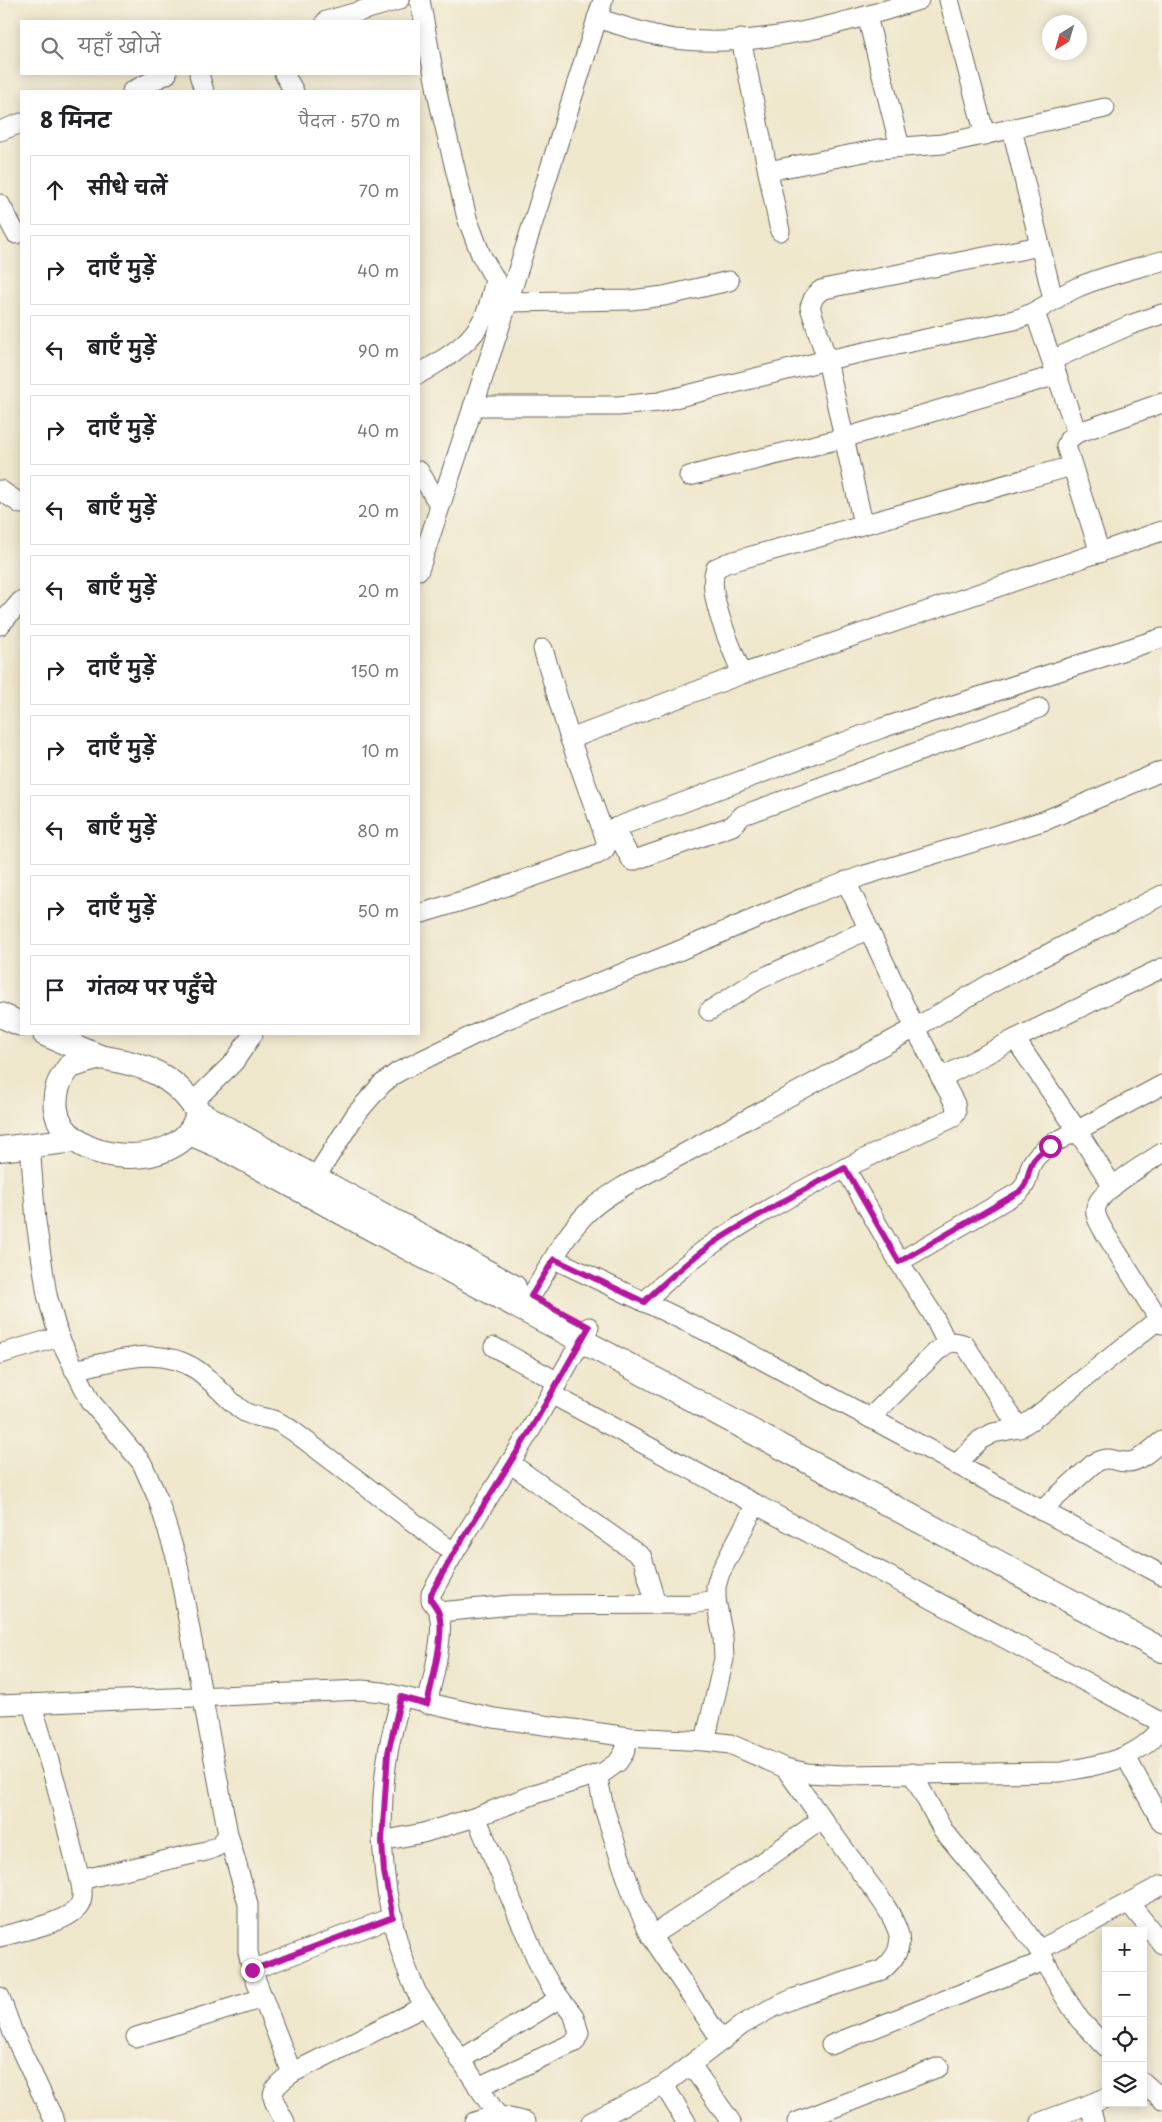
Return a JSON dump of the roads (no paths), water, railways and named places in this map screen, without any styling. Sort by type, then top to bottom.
[{"type":"main road","points":[[0,1015],[20,1024]]},
{"type":"main road","points":[[47,1035],[100,1057],[132,1062],[169,1079],[193,1116],[222,1147],[1162,1633]]},
{"type":"main road","points":[[100,1057],[70,1066],[58,1084],[55,1099],[56,1114],[61,1127],[75,1140],[96,1151],[120,1155],[149,1155],[177,1145],[193,1116]]},
{"type":"main road","points":[[193,1116],[315,1178],[531,1296],[585,1334],[812,1462],[1162,1650]]},
{"type":"main road","points":[[0,1149],[75,1140]]},
{"type":"street","points":[[329,20],[399,0]]},
{"type":"street","points":[[420,0],[440,102],[467,218],[481,255],[508,302]]},
{"type":"street","points":[[420,567],[508,302],[603,0]]},
{"type":"street","points":[[597,18],[675,39],[741,39],[820,29],[919,0]]},
{"type":"street","points":[[949,0],[985,135]]},
{"type":"street","points":[[867,16],[900,147]]},
{"type":"street","points":[[741,39],[780,231]]},
{"type":"street","points":[[134,90],[165,75]]},
{"type":"street","points":[[199,75],[204,90]]},
{"type":"street","points":[[285,75],[293,90]]},
{"type":"street","points":[[768,171],[879,149],[942,144],[1105,108]]},
{"type":"street","points":[[0,131],[20,123]]},
{"type":"street","points":[[1012,129],[1053,299]]},
{"type":"street","points":[[0,204],[12,234]]},
{"type":"street","points":[[863,524],[827,360],[810,307],[814,297],[821,290],[1040,246]]},
{"type":"street","points":[[473,406],[580,407],[648,404],[827,360],[1014,320],[1035,313],[1053,299],[1078,287],[1162,261]]},
{"type":"street","points":[[420,373],[451,355],[476,332],[485,315],[495,280]]},
{"type":"street","points":[[508,302],[631,300],[664,296],[729,281]]},
{"type":"street","points":[[1035,313],[1077,433]]},
{"type":"street","points":[[689,476],[844,438],[1054,367],[1130,325],[1162,314]]},
{"type":"street","points":[[1100,553],[1066,446],[1069,439],[1077,433],[1162,403]]},
{"type":"street","points":[[742,674],[716,604],[712,577],[716,568],[727,563],[863,524],[1072,466]]},
{"type":"street","points":[[420,474],[440,506]]},
{"type":"street","points":[[0,490],[20,503]]},
{"type":"street","points":[[570,739],[742,674],[1162,531]]},
{"type":"street","points":[[0,625],[20,602]]},
{"type":"street","points":[[609,830],[882,728],[1162,638]]},
{"type":"street","points":[[543,649],[570,739],[609,830],[632,861],[732,826],[744,815],[1039,708]]},
{"type":"street","points":[[315,1178],[369,1096],[382,1084],[398,1072],[500,1022],[676,952],[846,881],[1046,820],[1162,771]]},
{"type":"street","points":[[420,914],[478,896],[598,854],[604,851],[607,846],[609,830]]},
{"type":"street","points":[[644,1302],[674,1274],[720,1239],[804,1189],[952,1118],[956,1112],[954,1104],[915,1028],[846,881]]},
{"type":"street","points":[[531,1296],[575,1227],[599,1202],[657,1168],[915,1028],[990,984],[1162,895]]},
{"type":"street","points":[[709,1011],[758,980],[869,929]]},
{"type":"street","points":[[941,1078],[1015,1039],[1162,968]]},
{"type":"street","points":[[193,1116],[253,1035]]},
{"type":"street","points":[[1015,1039],[1113,1187]]},
{"type":"street","points":[[899,1262],[1019,1192],[1026,1185],[1032,1163],[1038,1154],[1077,1130],[1162,1084]]},
{"type":"street","points":[[30,1145],[38,1231],[48,1295],[59,1336],[91,1402],[142,1463],[158,1499],[177,1560],[201,1698],[228,1834],[248,1904],[248,1952],[252,1970],[292,2073]]},
{"type":"street","points":[[956,1465],[980,1440],[993,1433],[1019,1428],[1160,1321],[1098,1219],[1096,1208],[1099,1200],[1113,1187],[1162,1153]]},
{"type":"street","points":[[845,1168],[899,1262],[932,1313],[947,1343]]},
{"type":"street","points":[[554,1259],[730,1342],[1041,1511],[1162,1574]]},
{"type":"street","points":[[427,1704],[438,1658],[440,1620],[439,1612],[431,1600],[431,1594],[585,1334]]},
{"type":"street","points":[[0,1354],[59,1336]]},
{"type":"street","points":[[870,1418],[947,1343],[955,1341],[965,1346],[1019,1428]]},
{"type":"street","points":[[0,1705],[362,1690],[382,1692],[427,1704],[494,1718],[629,1737],[730,1744],[785,1768],[807,1773],[844,1775],[1061,1772],[1095,1766],[1126,1757],[1146,1746],[1162,1725],[756,1504],[554,1388],[494,1347]]},
{"type":"street","points":[[74,1370],[128,1358],[152,1355],[168,1357],[184,1363],[197,1370],[246,1413],[275,1420],[293,1431],[454,1553]]},
{"type":"street","points":[[1041,1511],[1093,1464],[1102,1459],[1112,1458],[1128,1462],[1136,1460],[1162,1442]]},
{"type":"street","points":[[510,1463],[642,1558],[656,1604]]},
{"type":"street","points":[[705,1741],[724,1659],[723,1638],[716,1600],[716,1586],[720,1573],[756,1504]]},
{"type":"street","points":[[439,1612],[512,1605],[691,1604],[716,1600]]},
{"type":"street","points":[[401,1697],[388,1753],[382,1841],[384,1872],[397,1938],[407,1972],[425,2006],[497,2115]]},
{"type":"street","points":[[0,1937],[55,1921],[71,1914],[79,1906],[83,1896],[56,1784],[32,1705]]},
{"type":"street","points":[[382,1841],[423,1833],[476,1817],[597,1774],[611,1768],[618,1762],[624,1753],[629,1737]]},
{"type":"street","points":[[1126,1757],[1162,1823]]},
{"type":"street","points":[[591,2122],[664,2085],[742,2025],[770,2009],[795,1998],[882,1970],[894,1960],[899,1947],[899,1935],[893,1920],[878,1896],[785,1768]]},
{"type":"street","points":[[912,1773],[943,1830],[1011,1912],[1041,1956],[1080,2020],[1102,2043]]},
{"type":"street","points":[[597,1774],[604,1808],[621,1861],[635,1901],[651,1936],[722,2041]]},
{"type":"street","points":[[476,1817],[540,1967],[552,1988],[574,2016],[579,2027],[579,2033],[575,2042],[478,2087]]},
{"type":"street","points":[[651,1936],[754,1868],[822,1819]]},
{"type":"street","points":[[80,1880],[206,1851],[218,1847],[224,1842],[228,1834]]},
{"type":"street","points":[[831,2045],[1041,1956],[1129,1902],[1162,1885]]},
{"type":"street","points":[[1129,1902],[1162,1944]]},
{"type":"street","points":[[252,1970],[393,1917]]},
{"type":"street","points":[[136,2037],[263,1998]]},
{"type":"street","points":[[460,2060],[560,1998]]},
{"type":"street","points":[[1,2001],[13,2033],[55,2122]]},
{"type":"street","points":[[285,2122],[272,2097],[279,2083],[292,2073],[425,2006]]},
{"type":"street","points":[[691,2064],[731,2122]]},
{"type":"street","points":[[797,2122],[939,2067]]},
{"type":"street","points":[[664,2085],[686,2122]]},
{"type":"street","points":[[1147,2086],[1162,2099]]},
{"type":"street","points":[[1041,2122],[1096,2108]]},
{"type":"street","points":[[474,2122],[497,2115],[526,2122]]}]
